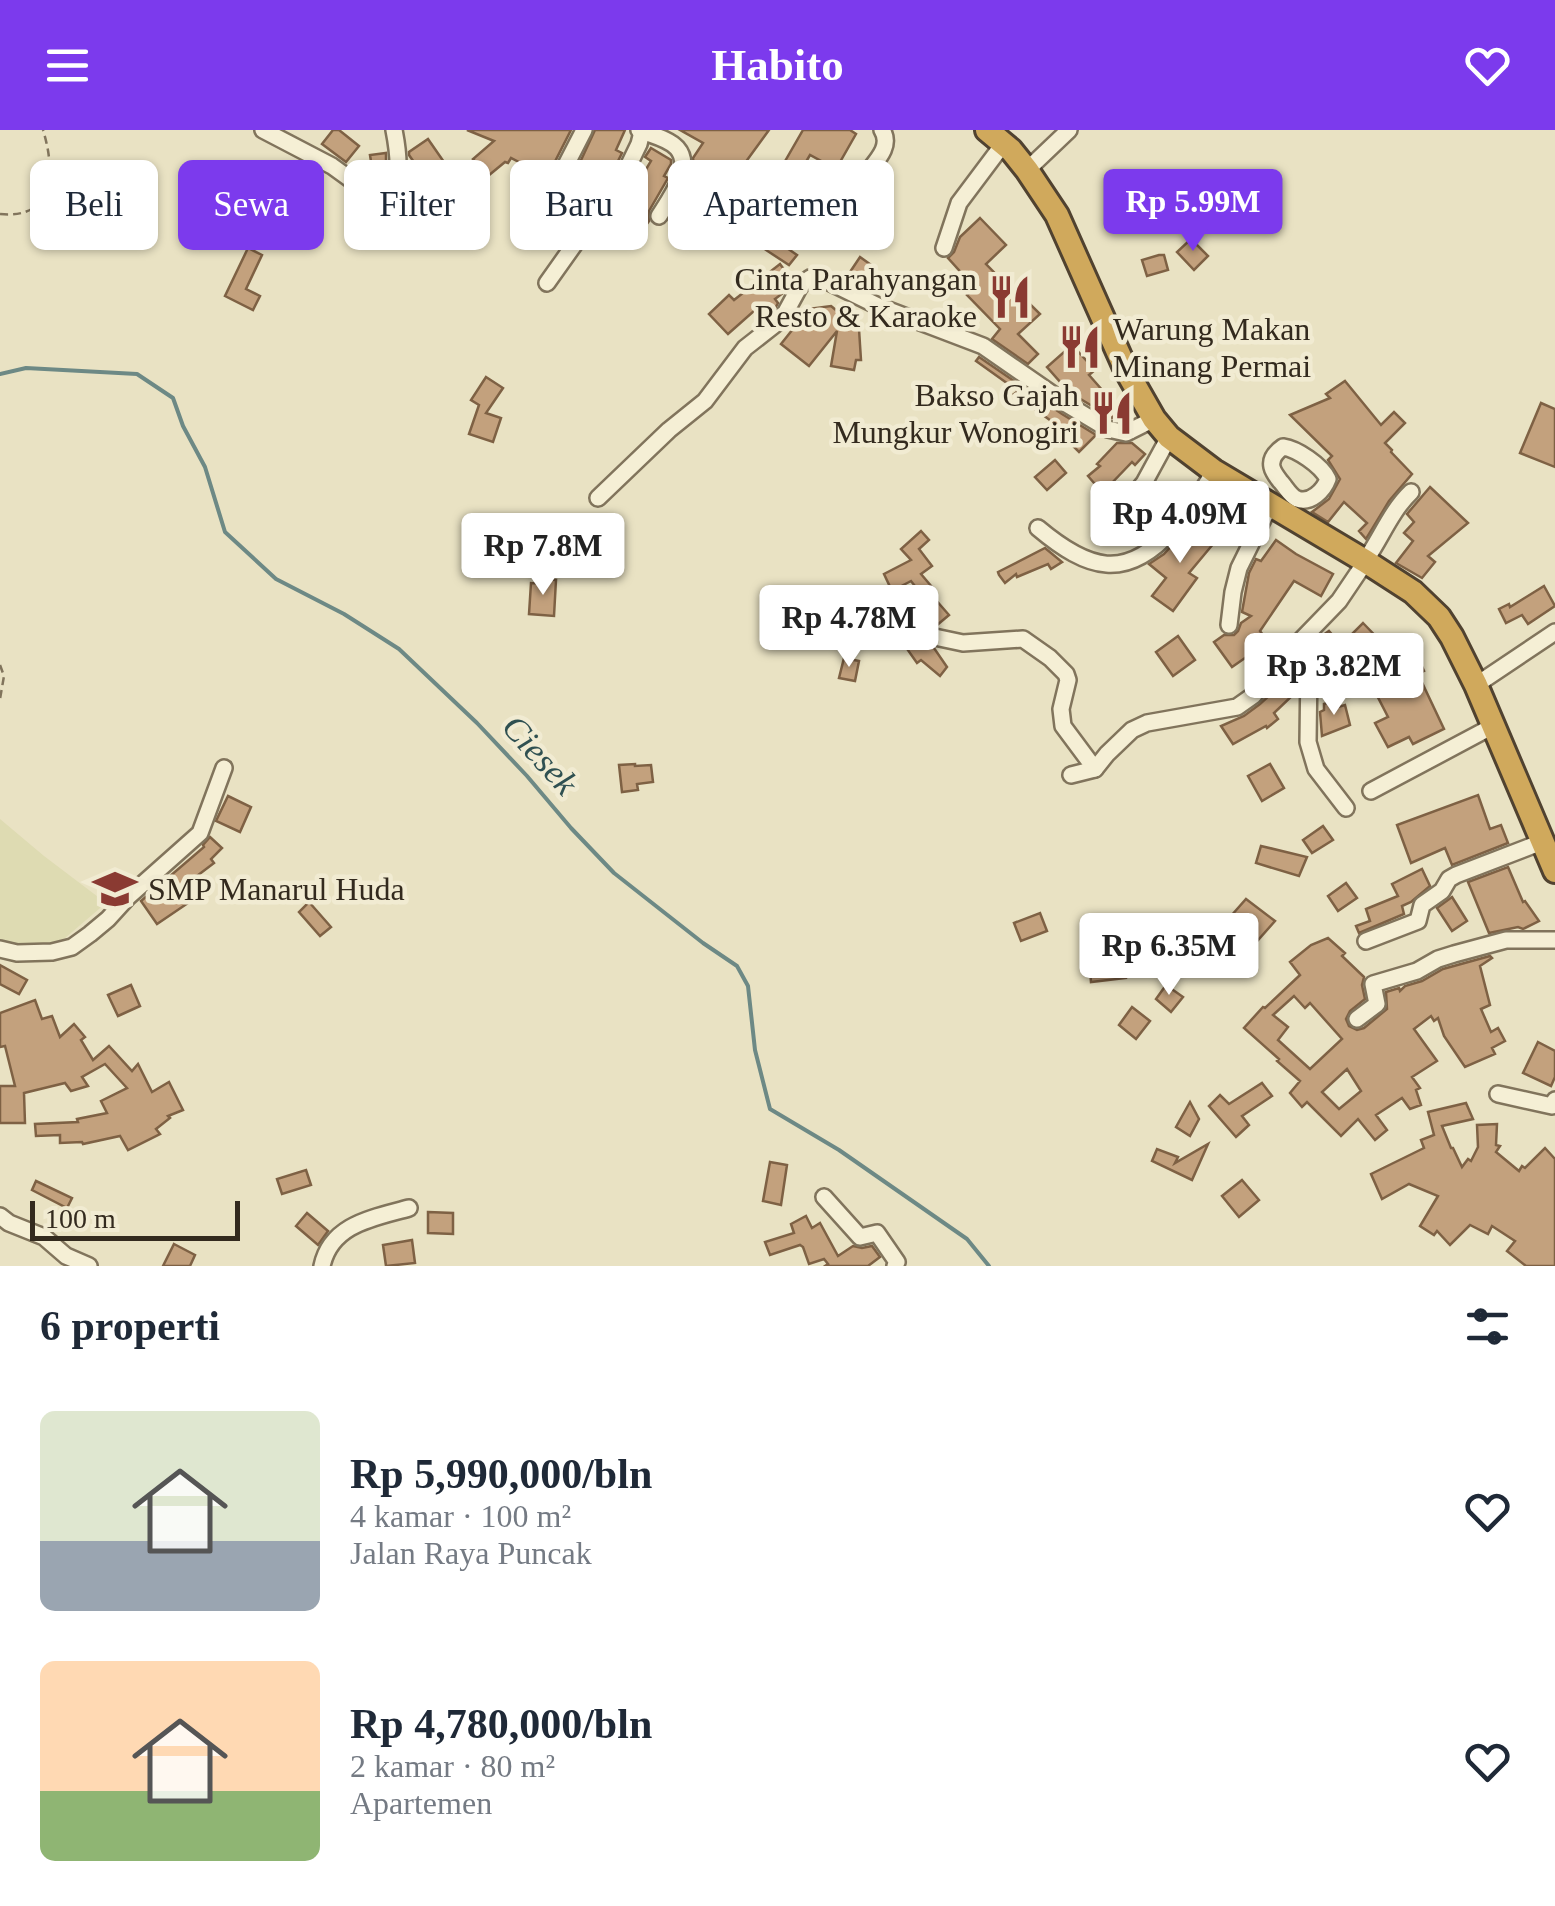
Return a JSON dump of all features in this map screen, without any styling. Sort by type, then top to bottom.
[{"type":"highway","points":[[996,137],[1028,170],[1058,215],[1126,370],[1161,428],[1214,471],[1283,505],[1414,592],[1439,617],[1476,685],[1547,844],[1555,871]]},
{"type":"street","points":[[263,130],[390,202],[394,201],[399,180],[394,130]]},
{"type":"street","points":[[569,160],[584,130]]},
{"type":"street","points":[[876,160],[887,144],[882,130]]},
{"type":"street","points":[[1028,170],[1069,130]]},
{"type":"street","points":[[548,283],[625,173],[639,144],[640,131],[675,146],[682,158],[677,184],[659,216]]},
{"type":"street","points":[[944,248],[960,203],[996,137]]},
{"type":"street","points":[[598,498],[704,400],[744,348],[782,319],[800,286],[810,278],[825,280],[863,300],[984,346],[1108,429],[1126,433],[1161,428],[1144,483],[1134,495]]},
{"type":"street","points":[[1038,528],[1086,559],[1100,564],[1130,562],[1148,554],[1164,540],[1197,501],[1214,471]]},
{"type":"street","points":[[1071,775],[1094,769],[1132,730],[1237,707],[1254,695],[1278,664],[1339,602],[1386,530],[1396,507],[1410,492]]},
{"type":"street","points":[[1229,625],[1239,568],[1283,505]]},
{"type":"street","points":[[1476,685],[1555,632]]},
{"type":"street","points":[[930,636],[963,642],[1023,639],[1050,658],[1068,680],[1061,709],[1063,726],[1094,769]]},
{"type":"street","points":[[1304,638],[1309,666],[1308,742],[1316,770],[1346,808]]},
{"type":"street","points":[[1370,791],[1493,726]]},
{"type":"street","points":[[0,950],[52,952],[72,947],[90,934],[200,833],[224,768]]},
{"type":"street","points":[[1366,941],[1418,920],[1422,905],[1456,875],[1547,844]]},
{"type":"street","points":[[1358,1019],[1377,1004],[1373,984],[1418,971],[1438,959],[1506,940],[1555,940]]},
{"type":"street","points":[[1498,1094],[1552,1106],[1555,1100]]},
{"type":"street","points":[[824,1197],[860,1237],[878,1233],[897,1262],[895,1266]]},
{"type":"street","points":[[322,1266],[328,1248],[348,1228],[409,1208]]},
{"type":"street","points":[[0,1216],[44,1237],[66,1256],[90,1266]]},
{"type":"path","points":[[0,214],[30,210],[50,186],[50,156],[42,130]]},
{"type":"path","points":[[0,665],[4,676],[0,699]]},
{"type":"shaded area","points":[[0,819],[106,903],[65,938],[41,947],[12,947],[0,942]]},
{"type":"building","points":[[333,130],[339,130],[359,146],[344,160],[322,144]]},
{"type":"building","points":[[467,130],[571,130],[556,160],[511,158],[490,174],[490,160],[473,159],[494,141]]},
{"type":"building","points":[[595,130],[625,130],[616,150],[622,153],[618,160],[581,160]]},
{"type":"building","points":[[680,130],[769,130],[747,160],[693,160],[703,143]]},
{"type":"building","points":[[803,130],[850,130],[856,134],[841,160],[819,160],[810,155],[807,160],[786,160]]},
{"type":"building","points":[[428,139],[443,160],[412,160],[409,152]]},
{"type":"building","points":[[651,148],[671,160],[664,176],[668,178],[649,211],[648,222],[651,161],[645,157]]},
{"type":"building","points":[[386,153],[386,160],[371,160],[370,155]]},
{"type":"building","points":[[980,218],[1006,245],[986,264],[1040,314],[1018,334],[1038,354],[1028,364],[992,339],[1000,329],[967,295],[975,288],[948,258],[960,237]]},
{"type":"building","points":[[1191,239],[1208,256],[1194,270],[1177,252]]},
{"type":"building","points":[[247,250],[262,255],[246,289],[260,296],[253,310],[225,296]]},
{"type":"building","points":[[766,250],[790,250],[797,255],[789,265]]},
{"type":"building","points":[[1164,255],[1168,270],[1147,276],[1142,260]]},
{"type":"building","points":[[860,257],[874,267],[861,284],[848,275]]},
{"type":"building","points":[[780,264],[791,279],[775,299],[778,303],[773,312],[763,320],[755,310],[728,334],[709,314],[729,295],[734,300]]},
{"type":"building","points":[[831,306],[859,329],[861,360],[856,360],[854,370],[831,366],[837,331],[809,366],[781,344],[809,309]]},
{"type":"building","points":[[1072,345],[1095,370],[1089,375],[1110,399],[1107,402],[1117,414],[1112,418],[1069,392],[1047,367]]},
{"type":"building","points":[[979,357],[1096,435],[1079,452],[1061,434],[1065,431],[1014,394],[1018,391],[976,361]]},
{"type":"building","points":[[486,377],[503,388],[486,413],[501,418],[493,442],[469,434],[479,405],[471,400]]},
{"type":"building","points":[[1345,381],[1381,425],[1394,412],[1405,423],[1385,443],[1412,474],[1389,501],[1366,539],[1359,531],[1367,523],[1344,502],[1328,522],[1312,512],[1329,499],[1340,479],[1328,460],[1332,456],[1290,415],[1330,398],[1326,394]]},
{"type":"building","points":[[1541,403],[1555,409],[1555,467],[1520,453]]},
{"type":"building","points":[[1117,443],[1132,443],[1145,454],[1110,485],[1133,506],[1138,525],[1109,531],[1100,490],[1088,476]]},
{"type":"building","points":[[1055,460],[1066,473],[1047,490],[1035,477]]},
{"type":"building","points":[[1430,487],[1468,523],[1428,556],[1435,562],[1422,578],[1396,563],[1413,541],[1404,533],[1414,522],[1407,514]]},
{"type":"building","points":[[1191,524],[1214,543],[1189,573],[1197,578],[1173,611],[1152,596],[1166,578],[1149,564],[1164,554]]},
{"type":"building","points":[[921,531],[929,540],[919,549],[932,566],[921,574],[932,587],[922,595],[911,581],[892,591],[884,574],[911,560],[901,549]]},
{"type":"building","points":[[1276,540],[1333,574],[1321,596],[1294,581],[1260,631],[1268,642],[1232,667],[1214,642],[1224,635],[1234,635],[1251,616],[1242,612],[1249,573],[1256,559],[1261,561]]},
{"type":"building","points":[[1045,548],[1062,562],[1051,569],[1048,564],[1017,577],[1016,574],[1005,583],[999,575],[998,572]]},
{"type":"building","points":[[544,579],[556,580],[554,616],[529,614],[531,583],[544,584]]},
{"type":"building","points":[[1544,586],[1555,606],[1528,624],[1522,615],[1506,623],[1499,609],[1509,604],[1510,607]]},
{"type":"building","points":[[935,599],[949,615],[936,626],[922,628],[919,639],[923,645],[934,648],[947,667],[940,676],[921,660],[917,663],[893,634],[924,620],[919,613]]},
{"type":"building","points":[[818,605],[819,622],[831,610],[846,624],[835,636],[800,639],[801,644],[785,646],[782,623],[801,620],[800,606]]},
{"type":"building","points":[[1363,623],[1392,653],[1404,647],[1412,661],[1418,658],[1424,671],[1418,674],[1444,729],[1413,744],[1409,737],[1388,747],[1375,723],[1388,717],[1366,674],[1383,666],[1352,634]]},
{"type":"building","points":[[1329,631],[1337,640],[1332,644],[1348,660],[1337,675],[1326,663],[1331,659],[1316,640]]},
{"type":"building","points":[[1178,636],[1195,660],[1173,676],[1156,652]]},
{"type":"building","points":[[844,658],[859,661],[855,681],[839,678]]},
{"type":"building","points":[[1283,683],[1293,695],[1274,713],[1278,719],[1233,744],[1221,726],[1244,716]]},
{"type":"building","points":[[1336,700],[1338,707],[1345,705],[1350,725],[1322,736],[1320,712],[1324,704]]},
{"type":"building","points":[[1270,764],[1284,788],[1262,801],[1248,776]]},
{"type":"building","points":[[619,765],[651,765],[653,782],[637,784],[638,790],[622,792]]},
{"type":"building","points":[[1478,795],[1490,829],[1501,825],[1508,843],[1452,865],[1445,848],[1411,863],[1397,825]]},
{"type":"building","points":[[228,796],[251,807],[240,832],[216,821]]},
{"type":"building","points":[[1323,826],[1333,840],[1312,853],[1303,840]]},
{"type":"building","points":[[210,837],[222,848],[211,859],[214,863],[185,885],[194,899],[157,924],[141,901],[204,847]]},
{"type":"building","points":[[1261,846],[1307,857],[1299,876],[1256,863]]},
{"type":"building","points":[[1508,867],[1523,902],[1539,921],[1523,929],[1489,933],[1468,882]]},
{"type":"building","points":[[1422,869],[1430,886],[1402,906],[1404,914],[1359,933],[1356,926],[1370,921],[1366,909],[1398,896],[1392,884]]},
{"type":"building","points":[[1346,883],[1357,898],[1338,911],[1328,896]]},
{"type":"building","points":[[1452,897],[1467,921],[1452,931],[1437,908]]},
{"type":"building","points":[[1246,899],[1275,921],[1251,948],[1223,925]]},
{"type":"building","points":[[309,902],[331,927],[320,936],[299,912]]},
{"type":"building","points":[[1040,913],[1047,931],[1021,941],[1014,923]]},
{"type":"building","points":[[1328,938],[1364,977],[1365,999],[1346,1019],[1357,1030],[1387,1009],[1386,992],[1399,988],[1400,991],[1443,969],[1490,956],[1480,966],[1490,1005],[1481,1009],[1491,1032],[1498,1028],[1505,1041],[1492,1048],[1495,1054],[1465,1067],[1444,1036],[1438,1018],[1434,1021],[1431,1016],[1414,1029],[1437,1061],[1412,1077],[1420,1088],[1416,1090],[1421,1105],[1410,1109],[1402,1098],[1376,1115],[1387,1130],[1375,1140],[1358,1119],[1341,1136],[1307,1102],[1302,1107],[1290,1093],[1300,1081],[1244,1028],[1300,975],[1290,962],[1311,945]],"holes":[[[1294,996],[1305,1008],[1310,1003],[1342,1039],[1310,1069],[1278,1040],[1288,1027],[1273,1015]],[[1347,1069],[1361,1091],[1339,1109],[1322,1092]]]},
{"type":"building","points":[[1126,953],[1126,978],[1091,982],[1089,957]]},
{"type":"building","points":[[0,965],[27,980],[19,994],[0,984]]},
{"type":"building","points":[[131,985],[140,1006],[118,1016],[108,995]]},
{"type":"building","points":[[1166,985],[1183,997],[1171,1012],[1156,999]]},
{"type":"building","points":[[35,1000],[42,1019],[52,1016],[60,1037],[74,1024],[85,1037],[81,1040],[93,1060],[109,1046],[132,1071],[138,1064],[152,1092],[169,1082],[183,1110],[168,1116],[156,1129],[160,1134],[128,1150],[120,1136],[83,1144],[60,1143],[60,1135],[36,1136],[35,1124],[78,1122],[77,1119],[107,1113],[101,1101],[127,1088],[105,1064],[82,1077],[88,1086],[71,1091],[65,1083],[24,1093],[25,1123],[0,1123],[0,1086],[15,1086],[5,1046],[0,1047],[0,1013]]},
{"type":"building","points":[[1132,1007],[1150,1021],[1136,1039],[1119,1025]]},
{"type":"building","points":[[1538,1042],[1555,1051],[1551,1086],[1523,1073]]},
{"type":"building","points":[[1262,1083],[1272,1096],[1242,1116],[1249,1125],[1236,1137],[1209,1106],[1220,1095],[1229,1104]]},
{"type":"building","points":[[1190,1102],[1199,1119],[1190,1136],[1176,1127]]},
{"type":"building","points":[[1466,1103],[1473,1119],[1442,1126],[1462,1167],[1468,1159],[1471,1161],[1478,1147],[1477,1125],[1497,1124],[1496,1145],[1500,1146],[1496,1152],[1519,1171],[1545,1148],[1555,1159],[1555,1266],[1526,1266],[1507,1251],[1515,1241],[1492,1226],[1488,1234],[1470,1225],[1450,1245],[1437,1231],[1434,1235],[1420,1226],[1438,1196],[1409,1184],[1382,1199],[1371,1174],[1424,1148],[1421,1140],[1434,1135],[1428,1112]]},
{"type":"building","points":[[1208,1144],[1192,1180],[1152,1161],[1157,1149],[1178,1157],[1175,1163]]},
{"type":"building","points":[[770,1162],[787,1165],[781,1205],[763,1201]]},
{"type":"building","points":[[306,1170],[311,1185],[282,1194],[277,1179]]},
{"type":"building","points":[[1242,1180],[1259,1200],[1239,1217],[1222,1196]]},
{"type":"building","points":[[36,1181],[72,1198],[67,1208],[32,1190]]},
{"type":"building","points":[[428,1212],[453,1213],[453,1234],[428,1233]]},
{"type":"building","points":[[307,1213],[328,1231],[318,1245],[296,1226]]},
{"type":"building","points":[[806,1216],[812,1228],[820,1223],[838,1256],[853,1246],[872,1246],[880,1257],[868,1266],[825,1266],[828,1264],[824,1259],[809,1264],[800,1245],[770,1255],[765,1242],[794,1233],[791,1224]]},
{"type":"building","points":[[412,1240],[415,1263],[386,1266],[383,1245]]},
{"type":"building","points":[[174,1244],[195,1255],[190,1266],[163,1266]]},
{"type":"waterway","name":"Ciesek","points":[[0,374],[26,368],[137,374],[173,398],[205,467],[225,532],[276,579],[344,614],[399,649],[477,723],[614,873],[737,966],[748,986],[755,1050],[770,1109],[839,1150],[967,1239],[989,1266]]},
{"type":"place","name":"Cinta Parahyangan Resto & Karaoke","points":[[1010,297]]},
{"type":"place","name":"Warung Makan Minang Permai","points":[[1080,347]]},
{"type":"place","name":"Bakso Gajah Mungkur Wonogiri","points":[[1112,413]]},
{"type":"place","name":"SMP Manarul Huda","points":[[115,889]]}]
